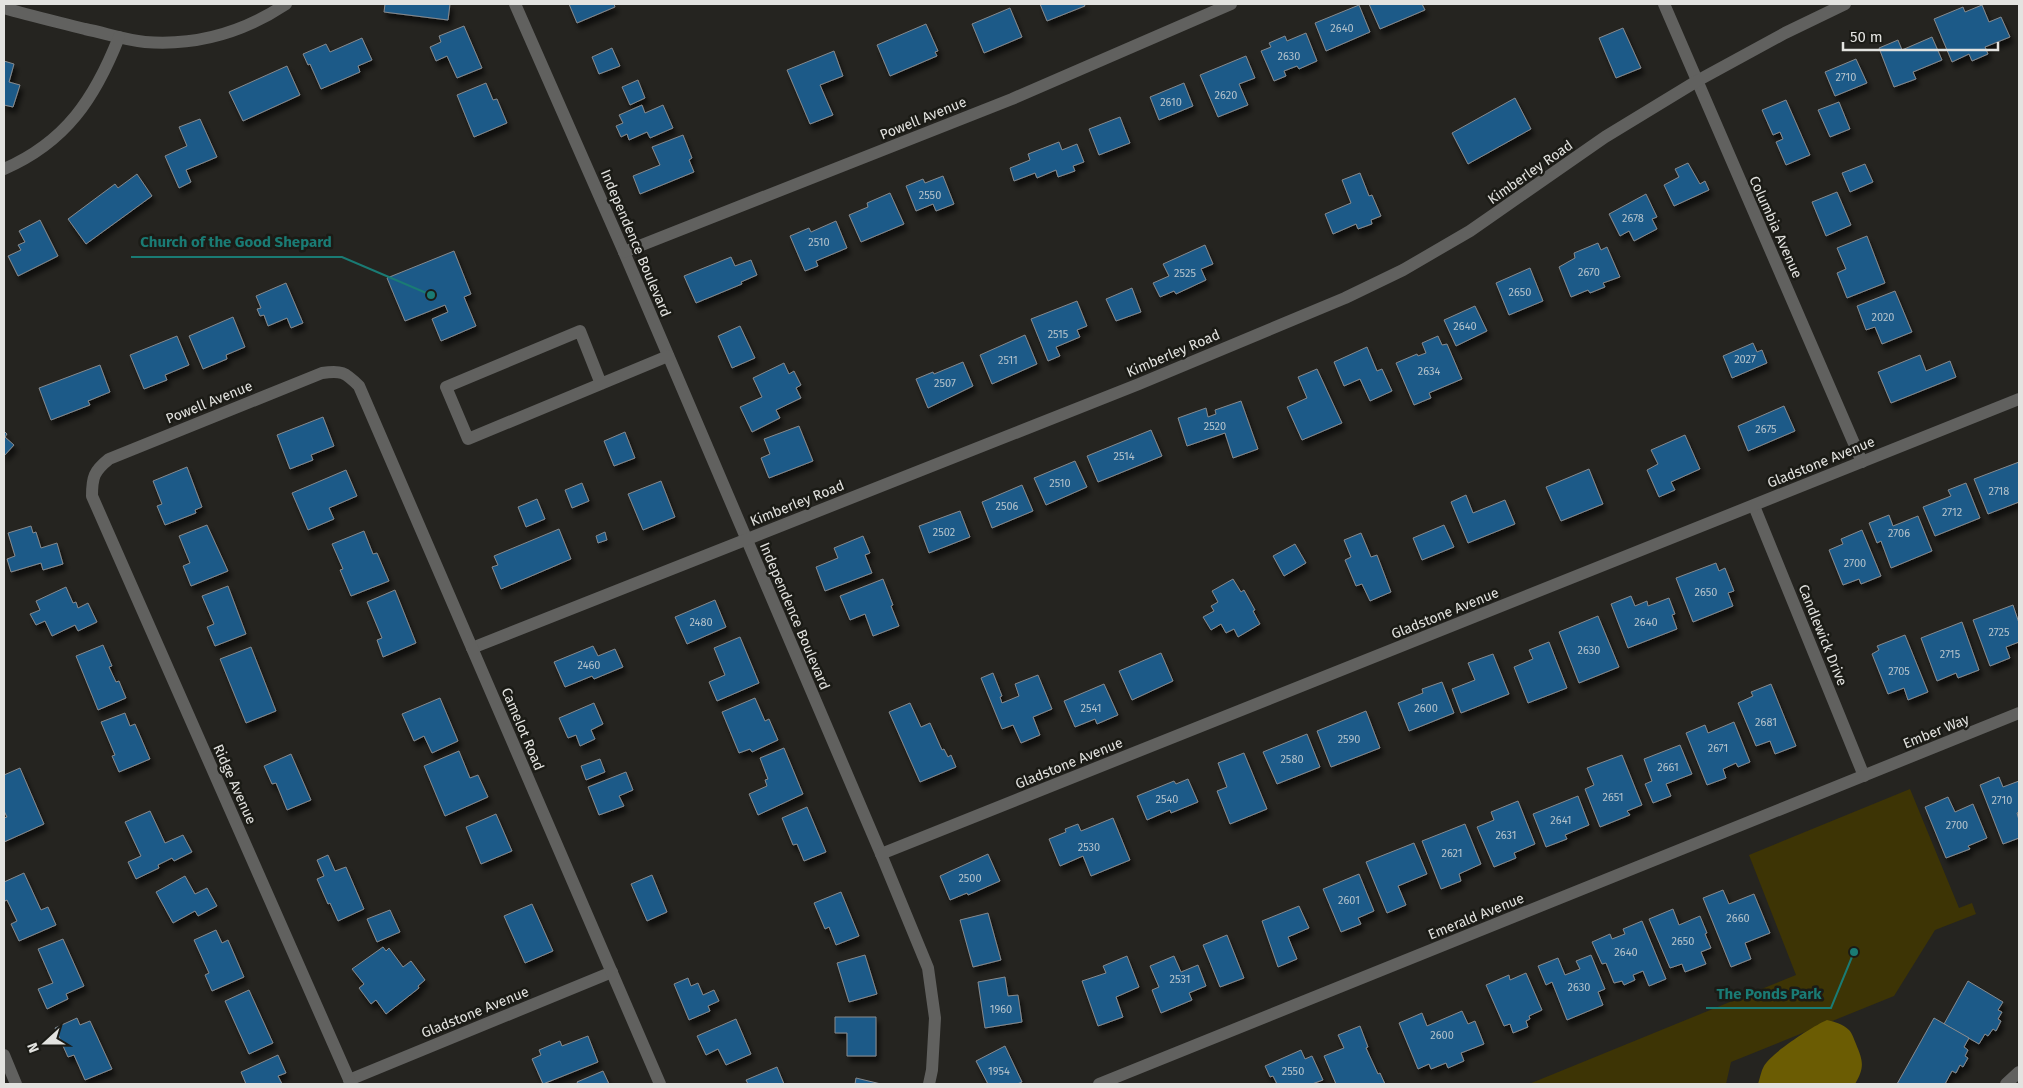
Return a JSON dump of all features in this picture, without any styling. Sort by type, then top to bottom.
[{"type":"street","points":[[4,8],[119,37],[144,42],[162,42],[203,39],[237,30],[266,17],[286,4]]},
{"type":"street","name":"Independence Boulevard","points":[[515,4],[624,252],[928,968],[935,1018],[932,1070],[929,1084]]},
{"type":"street","name":"Powell Avenue","points":[[624,252],[1012,99],[1231,4]]},
{"type":"street","name":"Columbia Avenue","points":[[1664,4],[1862,462]]},
{"type":"street","name":"Kimberley Road","points":[[472,648],[1140,384],[1362,290],[1403,270],[1470,231],[1605,137],[1697,81],[1785,33],[1845,4]]},
{"type":"street","points":[[4,169],[37,151],[60,133],[80,112],[97,87],[119,37]]},
{"type":"street","points":[[602,384],[580,331],[446,387],[468,439],[602,384],[668,356]]},
{"type":"street","name":"Powell Avenue","points":[[92,496],[92,482],[97,468],[109,459],[322,373],[336,371],[347,374],[359,386]]},
{"type":"street","name":"Camelot Road","points":[[359,386],[660,1084]]},
{"type":"street","name":"Gladstone Avenue","points":[[881,854],[2019,399]]},
{"type":"street","name":"Ridge Avenue","points":[[92,496],[350,1082]]},
{"type":"street","name":"Candlewick Drive","points":[[1754,506],[1864,776]]},
{"type":"street","name":"Ember Way","points":[[1864,776],[2019,714]]},
{"type":"street","name":"Emerald Avenue","points":[[1099,1084],[1864,776]]},
{"type":"street","name":"Gladstone Avenue","points":[[350,1082],[612,972]]},
{"type":"street","points":[[4,1055],[16,1084]]},
{"type":"street","points":[[2006,1084],[2019,1072]]},
{"type":"shaded area","points":[[1910,789],[1959,908],[1972,903],[1976,914],[1935,930],[1894,996],[1731,1062],[1726,1084],[1529,1084],[1796,975],[1749,855]]},
{"type":"shaded area","points":[[1827,1020],[1844,1026],[1853,1036],[1862,1064],[1855,1084],[1758,1084],[1764,1066],[1775,1054],[1812,1028]]},
{"type":"building","points":[[385,4],[450,4],[448,20],[384,12]]},
{"type":"building","points":[[569,4],[614,4],[615,7],[577,23]]},
{"type":"building","points":[[1040,4],[1084,4],[1085,6],[1047,21]]},
{"type":"building","points":[[1369,4],[1422,4],[1425,10],[1380,29]]},
{"type":"building","points":[[1359,5],[1370,32],[1326,51],[1315,23]]},
{"type":"building","points":[[1982,5],[1989,22],[2001,17],[2010,37],[1985,47],[1988,54],[1972,61],[1969,54],[1952,62],[1934,19],[1963,7],[1965,12]]},
{"type":"building","points":[[1010,8],[1022,37],[984,53],[972,24]]},
{"type":"building","points":[[926,24],[938,51],[935,52],[937,56],[890,76],[877,45]]},
{"type":"building","points":[[464,26],[482,68],[457,78],[447,56],[436,61],[430,47],[441,42],[439,36]]},
{"type":"building","points":[[1623,28],[1641,68],[1616,78],[1599,38]]},
{"type":"building","points":[[1306,33],[1317,61],[1299,69],[1297,66],[1284,71],[1286,76],[1274,81],[1261,51],[1271,47],[1269,43],[1285,36],[1287,41]]},
{"type":"building","points":[[1932,37],[1942,60],[1913,72],[1916,79],[1894,87],[1879,48],[1898,40],[1902,50]]},
{"type":"building","points":[[362,38],[372,60],[358,66],[360,72],[321,89],[310,64],[308,65],[303,54],[326,44],[330,52]]},
{"type":"building","points":[[612,48],[620,66],[599,74],[592,57]]},
{"type":"building","points":[[834,51],[843,76],[820,85],[833,115],[810,124],[787,70]]},
{"type":"building","points":[[1246,56],[1255,78],[1239,84],[1248,105],[1218,117],[1200,75]]},
{"type":"building","points":[[1856,59],[1867,83],[1835,96],[1825,72]]},
{"type":"building","points":[[4,61],[14,64],[9,82],[20,85],[13,107],[4,105]]},
{"type":"building","points":[[287,66],[300,95],[243,121],[229,92]]},
{"type":"building","points":[[638,80],[645,98],[630,105],[622,87]]},
{"type":"building","points":[[486,83],[493,100],[497,99],[507,123],[474,137],[457,95]]},
{"type":"building","points":[[1184,83],[1193,106],[1159,120],[1150,97]]},
{"type":"building","points":[[1515,98],[1531,129],[1468,164],[1452,133]]},
{"type":"building","points":[[1786,100],[1810,155],[1786,165],[1776,142],[1783,139],[1780,132],[1773,135],[1762,110]]},
{"type":"building","points":[[1839,102],[1850,129],[1830,137],[1818,110]]},
{"type":"building","points":[[642,105],[645,113],[663,105],[673,128],[650,138],[647,132],[629,140],[627,134],[621,137],[616,126],[623,123],[619,115]]},
{"type":"building","points":[[1120,117],[1130,143],[1099,155],[1089,129]]},
{"type":"building","points":[[200,119],[217,157],[186,170],[191,182],[179,188],[165,156],[187,146],[179,127]]},
{"type":"building","points":[[683,135],[692,158],[689,160],[694,172],[640,194],[633,176],[660,165],[652,147]]},
{"type":"building","points":[[1059,142],[1062,150],[1077,144],[1084,162],[1073,166],[1075,171],[1058,177],[1056,170],[1037,178],[1035,173],[1014,181],[1010,168],[1030,160],[1028,154]]},
{"type":"building","points":[[1688,163],[1700,184],[1705,181],[1709,190],[1674,206],[1664,185],[1679,177],[1675,169]]},
{"type":"building","points":[[1865,164],[1873,182],[1850,192],[1842,173]]},
{"type":"building","points":[[1360,173],[1369,196],[1372,195],[1381,216],[1371,220],[1372,224],[1358,229],[1356,224],[1333,234],[1325,214],[1351,203],[1342,180]]},
{"type":"building","points":[[137,174],[152,196],[86,244],[68,219],[115,184],[118,188]]},
{"type":"building","points":[[943,176],[954,204],[936,211],[933,204],[916,211],[906,186],[923,179],[925,183]]},
{"type":"building","points":[[1837,192],[1851,225],[1826,236],[1812,202]]},
{"type":"building","points":[[890,193],[904,224],[861,242],[849,215],[868,207],[867,203]]},
{"type":"building","points":[[1646,194],[1657,217],[1652,219],[1657,229],[1634,241],[1629,231],[1620,236],[1609,214]]},
{"type":"building","points":[[40,220],[58,256],[18,276],[8,256],[21,250],[18,245],[25,242],[19,231]]},
{"type":"building","points":[[836,221],[847,248],[816,261],[818,266],[805,271],[790,236],[809,228],[811,232]]},
{"type":"building","points":[[1867,236],[1885,283],[1847,298],[1837,273],[1846,269],[1837,248]]},
{"type":"building","points":[[1598,243],[1601,250],[1607,247],[1620,277],[1603,283],[1605,287],[1590,293],[1588,290],[1571,297],[1559,267],[1575,258],[1574,253]]},
{"type":"building","points":[[1205,245],[1213,264],[1201,269],[1206,280],[1176,294],[1174,291],[1160,297],[1153,283],[1169,276],[1163,264]]},
{"type":"building","points":[[454,251],[471,294],[464,297],[476,326],[441,341],[432,319],[448,312],[445,305],[405,321],[387,278]]},
{"type":"building","points":[[731,257],[735,266],[751,260],[757,275],[741,282],[742,284],[696,303],[684,276]]},
{"type":"building","points":[[1530,268],[1543,301],[1509,315],[1496,283]]},
{"type":"building","points":[[286,283],[303,323],[291,328],[287,318],[268,326],[264,315],[260,316],[257,309],[261,308],[256,296]]},
{"type":"building","points":[[1132,288],[1141,312],[1116,321],[1106,299]]},
{"type":"building","points":[[1895,291],[1912,332],[1882,344],[1875,327],[1866,330],[1857,306]]},
{"type":"building","points":[[1077,301],[1087,326],[1077,330],[1080,337],[1056,347],[1060,356],[1048,361],[1031,319]]},
{"type":"building","points":[[1475,306],[1487,331],[1456,346],[1444,320]]},
{"type":"building","points":[[233,317],[245,347],[226,355],[227,359],[203,369],[189,336]]},
{"type":"building","points":[[740,326],[755,358],[732,368],[718,336]]},
{"type":"building","points":[[1025,335],[1037,364],[992,384],[980,355]]},
{"type":"building","points":[[177,336],[189,365],[165,375],[167,380],[144,389],[130,355]]},
{"type":"building","points":[[1438,336],[1442,345],[1447,344],[1462,379],[1429,393],[1431,398],[1414,405],[1396,363],[1417,354],[1418,356],[1426,353],[1422,343]]},
{"type":"building","points":[[1753,343],[1757,352],[1762,350],[1767,363],[1732,378],[1723,356]]},
{"type":"building","points":[[1367,347],[1377,371],[1382,369],[1392,391],[1370,401],[1360,379],[1344,386],[1334,362]]},
{"type":"building","points":[[1920,355],[1926,371],[1950,361],[1956,377],[1891,403],[1878,372]]},
{"type":"building","points":[[963,362],[973,386],[928,408],[916,379]]},
{"type":"building","points":[[784,363],[789,374],[794,371],[801,385],[796,388],[801,398],[776,410],[780,418],[752,432],[740,407],[762,397],[753,378]]},
{"type":"building","points":[[100,365],[110,392],[88,401],[90,405],[51,420],[39,388]]},
{"type":"building","points":[[1317,369],[1342,423],[1302,440],[1287,407],[1307,398],[1298,377]]},
{"type":"building","points":[[1241,401],[1258,449],[1233,458],[1225,433],[1187,446],[1178,418],[1206,408],[1208,417],[1216,414],[1215,410]]},
{"type":"building","points":[[1784,406],[1795,431],[1748,451],[1738,426]]},
{"type":"building","points":[[323,417],[334,446],[311,455],[313,460],[290,469],[277,435]]},
{"type":"building","points":[[799,426],[813,461],[769,478],[761,458],[770,454],[764,439]]},
{"type":"building","points":[[1151,430],[1162,456],[1098,482],[1087,456]]},
{"type":"building","points":[[4,431],[7,434],[5,437],[14,445],[4,456]]},
{"type":"building","points":[[625,432],[635,458],[614,466],[604,441]]},
{"type":"building","points":[[1685,435],[1700,469],[1671,482],[1675,490],[1659,497],[1647,470],[1658,464],[1651,450]]},
{"type":"building","points":[[1075,461],[1087,487],[1046,505],[1034,478]]},
{"type":"building","points":[[2019,462],[2019,502],[1988,514],[1974,479]]},
{"type":"building","points":[[187,467],[202,507],[195,510],[196,513],[165,525],[157,506],[162,504],[153,481]]},
{"type":"building","points":[[1589,469],[1603,504],[1561,521],[1546,487]]},
{"type":"building","points":[[346,470],[357,496],[329,508],[334,519],[308,530],[292,493]]},
{"type":"building","points":[[661,481],[675,517],[643,530],[628,494]]},
{"type":"building","points":[[582,483],[589,501],[572,508],[565,490]]},
{"type":"building","points":[[1966,483],[1980,518],[1935,536],[1923,507],[1951,496],[1948,490]]},
{"type":"building","points":[[1022,485],[1033,511],[992,528],[982,502]]},
{"type":"building","points":[[1466,495],[1473,513],[1505,500],[1515,524],[1468,543],[1451,502]]},
{"type":"building","points":[[537,499],[545,519],[526,527],[518,507]]},
{"type":"building","points":[[960,511],[970,537],[929,553],[919,526]]},
{"type":"building","points":[[1889,515],[1893,526],[1918,516],[1932,551],[1891,568],[1881,541],[1877,543],[1869,523]]},
{"type":"building","points":[[207,525],[228,571],[191,586],[183,566],[190,563],[179,536]]},
{"type":"building","points":[[1444,525],[1454,547],[1422,560],[1413,538]]},
{"type":"building","points":[[31,526],[33,533],[36,532],[41,548],[57,543],[63,564],[43,570],[41,563],[11,572],[7,559],[15,556],[8,533]]},
{"type":"building","points":[[559,529],[571,559],[501,589],[492,567],[498,565],[494,556]]},
{"type":"building","points":[[1862,530],[1881,576],[1861,584],[1859,579],[1843,585],[1829,550],[1843,544],[1841,539]]},
{"type":"building","points":[[364,531],[373,554],[377,553],[389,581],[351,596],[340,570],[343,569],[332,544]]},
{"type":"building","points":[[605,532],[607,540],[598,543],[596,536]]},
{"type":"building","points":[[1361,533],[1371,557],[1377,555],[1391,592],[1370,601],[1362,584],[1356,586],[1345,560],[1351,557],[1344,540]]},
{"type":"building","points":[[863,536],[870,553],[865,555],[872,573],[825,591],[816,567],[838,558],[834,548]]},
{"type":"building","points":[[1295,544],[1306,563],[1284,576],[1273,556]]},
{"type":"building","points":[[1716,563],[1719,571],[1725,568],[1734,591],[1728,593],[1733,606],[1693,622],[1676,578]]},
{"type":"building","points":[[883,579],[899,626],[873,636],[865,614],[850,620],[840,596]]},
{"type":"building","points":[[1233,579],[1241,592],[1244,590],[1260,624],[1238,637],[1234,629],[1226,633],[1221,624],[1211,630],[1203,617],[1214,611],[1211,606],[1218,602],[1212,591]]},
{"type":"building","points":[[228,586],[246,634],[215,646],[207,627],[214,624],[202,596]]},
{"type":"building","points":[[66,587],[73,603],[76,602],[78,608],[88,603],[97,622],[78,631],[75,625],[52,636],[45,621],[36,625],[30,614],[40,610],[36,601]]},
{"type":"building","points":[[395,590],[416,643],[383,657],[377,640],[382,638],[367,602]]},
{"type":"building","points":[[1631,596],[1635,606],[1647,601],[1648,606],[1669,598],[1675,614],[1672,615],[1677,629],[1628,648],[1611,604]]},
{"type":"building","points":[[715,600],[726,627],[687,644],[675,617]]},
{"type":"building","points":[[2013,605],[2019,623],[2019,642],[2006,647],[2010,658],[1990,666],[1973,620]]},
{"type":"building","points":[[1598,616],[1619,667],[1579,683],[1559,632]]},
{"type":"building","points":[[1962,622],[1979,670],[1958,678],[1956,673],[1937,681],[1921,638]]},
{"type":"building","points":[[1905,635],[1928,692],[1908,700],[1904,688],[1888,694],[1872,654],[1879,650],[1877,646]]},
{"type":"building","points":[[740,637],[759,683],[717,701],[709,682],[725,675],[714,648]]},
{"type":"building","points":[[1549,642],[1567,688],[1528,703],[1514,667],[1533,659],[1529,650]]},
{"type":"building","points":[[103,645],[112,666],[109,667],[116,682],[119,681],[126,698],[98,710],[76,656]]},
{"type":"building","points":[[593,646],[598,656],[615,649],[623,667],[594,679],[592,676],[565,687],[554,662]]},
{"type":"building","points":[[251,647],[276,711],[246,723],[220,659]]},
{"type":"building","points":[[1161,653],[1173,681],[1132,700],[1119,671]]},
{"type":"building","points":[[1493,654],[1509,694],[1461,713],[1452,689],[1475,680],[1468,663]]},
{"type":"building","points":[[993,673],[1002,696],[1000,697],[1002,703],[1019,696],[1015,684],[1038,675],[1052,709],[1033,717],[1040,735],[1021,743],[1013,725],[1002,729],[981,678]]},
{"type":"building","points":[[1442,682],[1454,713],[1409,731],[1398,703],[1423,693],[1422,689]]},
{"type":"building","points":[[1104,684],[1118,715],[1097,724],[1095,719],[1075,727],[1064,701]]},
{"type":"building","points":[[1771,684],[1796,746],[1775,754],[1770,741],[1756,746],[1738,703],[1753,696],[1751,692]]},
{"type":"building","points":[[440,698],[458,741],[432,753],[424,736],[414,741],[402,714]]},
{"type":"building","points":[[755,698],[765,721],[769,719],[778,740],[752,752],[750,749],[739,753],[722,712]]},
{"type":"building","points":[[594,703],[603,724],[591,730],[595,739],[580,746],[576,735],[568,738],[559,718]]},
{"type":"building","points":[[910,703],[921,727],[930,723],[942,750],[944,749],[948,757],[951,755],[956,767],[920,782],[889,712]]},
{"type":"building","points":[[1366,711],[1380,748],[1331,767],[1317,731]]},
{"type":"building","points":[[125,713],[130,726],[135,724],[150,759],[119,772],[112,756],[115,755],[101,722]]},
{"type":"building","points":[[1734,722],[1750,762],[1738,767],[1736,763],[1723,769],[1726,778],[1707,785],[1686,733],[1705,725],[1708,733]]},
{"type":"building","points":[[1307,734],[1320,767],[1277,784],[1263,752]]},
{"type":"building","points":[[1680,745],[1692,774],[1666,784],[1671,796],[1653,803],[1645,784],[1652,781],[1644,759]]},
{"type":"building","points":[[784,748],[803,794],[758,815],[749,794],[767,786],[765,780],[768,779],[760,758]]},
{"type":"building","points":[[459,751],[470,778],[478,775],[488,797],[445,816],[424,766]]},
{"type":"building","points":[[1244,753],[1267,809],[1230,824],[1217,791],[1227,787],[1218,763]]},
{"type":"building","points":[[291,754],[311,800],[287,810],[276,783],[272,784],[264,766]]},
{"type":"building","points":[[1622,755],[1642,805],[1627,811],[1630,815],[1600,827],[1585,789],[1594,785],[1587,768]]},
{"type":"building","points":[[600,759],[605,772],[586,780],[581,766]]},
{"type":"building","points":[[20,768],[44,824],[4,842],[4,818],[7,817],[4,811],[4,775]]},
{"type":"building","points":[[626,772],[633,790],[619,796],[624,806],[599,815],[588,787]]},
{"type":"building","points":[[1999,777],[2003,787],[2019,781],[2019,812],[2017,813],[2019,838],[2003,844],[1980,785]]},
{"type":"building","points":[[1188,779],[1198,802],[1171,813],[1170,810],[1147,820],[1137,796],[1174,781],[1176,784]]},
{"type":"building","points":[[1578,796],[1589,825],[1565,835],[1567,839],[1546,847],[1533,814]]},
{"type":"building","points":[[1948,797],[1955,812],[1973,804],[1987,838],[1968,846],[1970,849],[1946,858],[1925,807]]},
{"type":"building","points":[[1518,801],[1535,844],[1514,853],[1516,858],[1494,867],[1477,827],[1494,820],[1491,812]]},
{"type":"building","points":[[807,807],[826,852],[804,861],[797,844],[793,845],[782,818]]},
{"type":"building","points":[[150,811],[165,843],[183,835],[192,852],[174,861],[172,858],[158,865],[159,868],[136,879],[128,862],[141,856],[125,822]]},
{"type":"building","points":[[496,814],[512,851],[481,864],[466,827]]},
{"type":"building","points":[[1113,818],[1130,860],[1091,876],[1083,856],[1060,866],[1049,839],[1066,832],[1065,829],[1078,824],[1081,831]]},
{"type":"building","points":[[1465,824],[1481,864],[1459,874],[1461,881],[1441,889],[1422,841]]},
{"type":"building","points":[[1414,843],[1427,874],[1398,886],[1406,905],[1387,913],[1366,862]]},
{"type":"building","points":[[988,854],[1000,881],[968,895],[967,893],[950,900],[940,876]]},
{"type":"building","points":[[328,855],[335,871],[346,867],[364,909],[338,921],[317,879],[324,876],[317,860]]},
{"type":"building","points":[[24,873],[41,910],[48,907],[56,925],[19,941],[11,924],[17,921],[7,900],[5,901],[4,898],[4,882]]},
{"type":"building","points":[[1359,874],[1374,911],[1358,918],[1361,924],[1341,932],[1323,889]]},
{"type":"building","points":[[652,875],[667,912],[647,921],[631,884]]},
{"type":"building","points":[[185,876],[195,894],[207,888],[217,906],[198,916],[195,911],[173,923],[156,892]]},
{"type":"building","points":[[1723,890],[1729,904],[1754,894],[1770,933],[1745,943],[1751,959],[1731,967],[1703,898]]},
{"type":"building","points":[[841,892],[859,936],[836,945],[829,927],[825,929],[814,903]]},
{"type":"building","points":[[532,904],[553,951],[525,963],[504,916]]},
{"type":"building","points":[[1299,906],[1309,928],[1288,937],[1297,959],[1278,967],[1262,921]]},
{"type":"building","points":[[1673,909],[1679,925],[1700,916],[1711,948],[1701,952],[1706,964],[1685,972],[1682,964],[1670,968],[1649,919]]},
{"type":"building","points":[[390,910],[400,932],[377,942],[367,919]]},
{"type":"building","points":[[988,913],[1001,960],[973,967],[960,920]]},
{"type":"building","points":[[1642,921],[1666,979],[1649,986],[1643,971],[1633,975],[1635,980],[1624,985],[1622,981],[1614,983],[1606,963],[1602,964],[1592,942],[1610,934],[1612,939],[1625,934],[1623,929]]},
{"type":"building","points":[[216,930],[222,943],[228,940],[244,977],[212,991],[205,975],[209,973],[194,940]]},
{"type":"building","points":[[1227,935],[1244,978],[1220,987],[1203,945]]},
{"type":"building","points":[[63,939],[84,986],[66,994],[68,999],[47,1009],[38,989],[53,983],[38,949]]},
{"type":"building","points":[[383,947],[386,951],[389,948],[403,967],[411,961],[425,980],[418,986],[419,988],[386,1014],[376,1000],[371,1004],[359,988],[364,984],[352,969]]},
{"type":"building","points":[[865,955],[877,994],[849,1002],[837,963]]},
{"type":"building","points":[[1591,955],[1605,989],[1598,992],[1603,1005],[1567,1020],[1552,982],[1546,985],[1538,966],[1558,958],[1565,975],[1580,969],[1576,961]]},
{"type":"building","points":[[1127,956],[1139,987],[1116,997],[1123,1017],[1098,1026],[1082,981],[1106,973],[1103,966]]},
{"type":"building","points":[[1174,956],[1181,972],[1198,965],[1206,986],[1189,993],[1192,1000],[1161,1013],[1152,990],[1159,987],[1150,966]]},
{"type":"building","points":[[1526,973],[1542,1010],[1529,1016],[1530,1019],[1526,1021],[1528,1027],[1513,1033],[1510,1024],[1504,1026],[1486,985],[1509,975],[1510,980]]},
{"type":"building","points":[[1005,977],[1008,996],[1018,995],[1022,1022],[985,1028],[978,982]]},
{"type":"building","points":[[688,978],[691,986],[698,983],[703,995],[714,990],[719,1001],[708,1006],[710,1011],[689,1020],[674,984]]},
{"type":"building","points":[[1968,981],[2003,1002],[1998,1010],[2002,1012],[1998,1019],[2001,1021],[1996,1031],[1993,1029],[1988,1036],[1985,1034],[1979,1044],[1944,1024]]},
{"type":"building","points":[[249,990],[273,1043],[249,1054],[225,1001]]},
{"type":"building","points":[[1462,1011],[1468,1024],[1475,1021],[1484,1044],[1461,1053],[1464,1061],[1448,1068],[1446,1063],[1431,1069],[1429,1064],[1418,1069],[1399,1023],[1422,1013],[1427,1026]]},
{"type":"building","points":[[835,1017],[876,1017],[876,1056],[847,1056],[847,1033],[835,1033]]},
{"type":"building","points":[[77,1018],[80,1025],[90,1021],[112,1069],[85,1080],[74,1055],[68,1057],[55,1028]]},
{"type":"building","points":[[1934,1018],[1969,1038],[1964,1047],[1968,1050],[1965,1056],[1968,1058],[1963,1067],[1960,1065],[1956,1073],[1952,1071],[1945,1084],[1897,1084]]},
{"type":"building","points":[[736,1019],[751,1054],[726,1065],[718,1049],[706,1055],[697,1036]]},
{"type":"building","points":[[1360,1026],[1368,1047],[1366,1048],[1378,1074],[1380,1073],[1385,1084],[1336,1084],[1324,1056],[1344,1048],[1338,1035]]},
{"type":"building","points":[[588,1036],[598,1062],[543,1084],[532,1059],[541,1055],[539,1050],[560,1041],[562,1046]]},
{"type":"building","points":[[1005,1046],[1022,1082],[1017,1084],[988,1084],[976,1061]]},
{"type":"building","points":[[1301,1050],[1305,1059],[1312,1056],[1323,1080],[1312,1084],[1277,1084],[1273,1076],[1270,1077],[1265,1066]]},
{"type":"building","points":[[278,1055],[286,1073],[278,1076],[282,1084],[246,1084],[241,1072]]},
{"type":"building","points":[[777,1067],[784,1084],[748,1084],[746,1080]]},
{"type":"building","points":[[603,1071],[609,1084],[578,1084],[577,1082]]},
{"type":"building","points":[[856,1078],[881,1084],[855,1084]]},
{"type":"place","name":"Church of the Good Shepard","points":[[431,295]]},
{"type":"place","name":"The Ponds Park","points":[[1854,952]]}]
